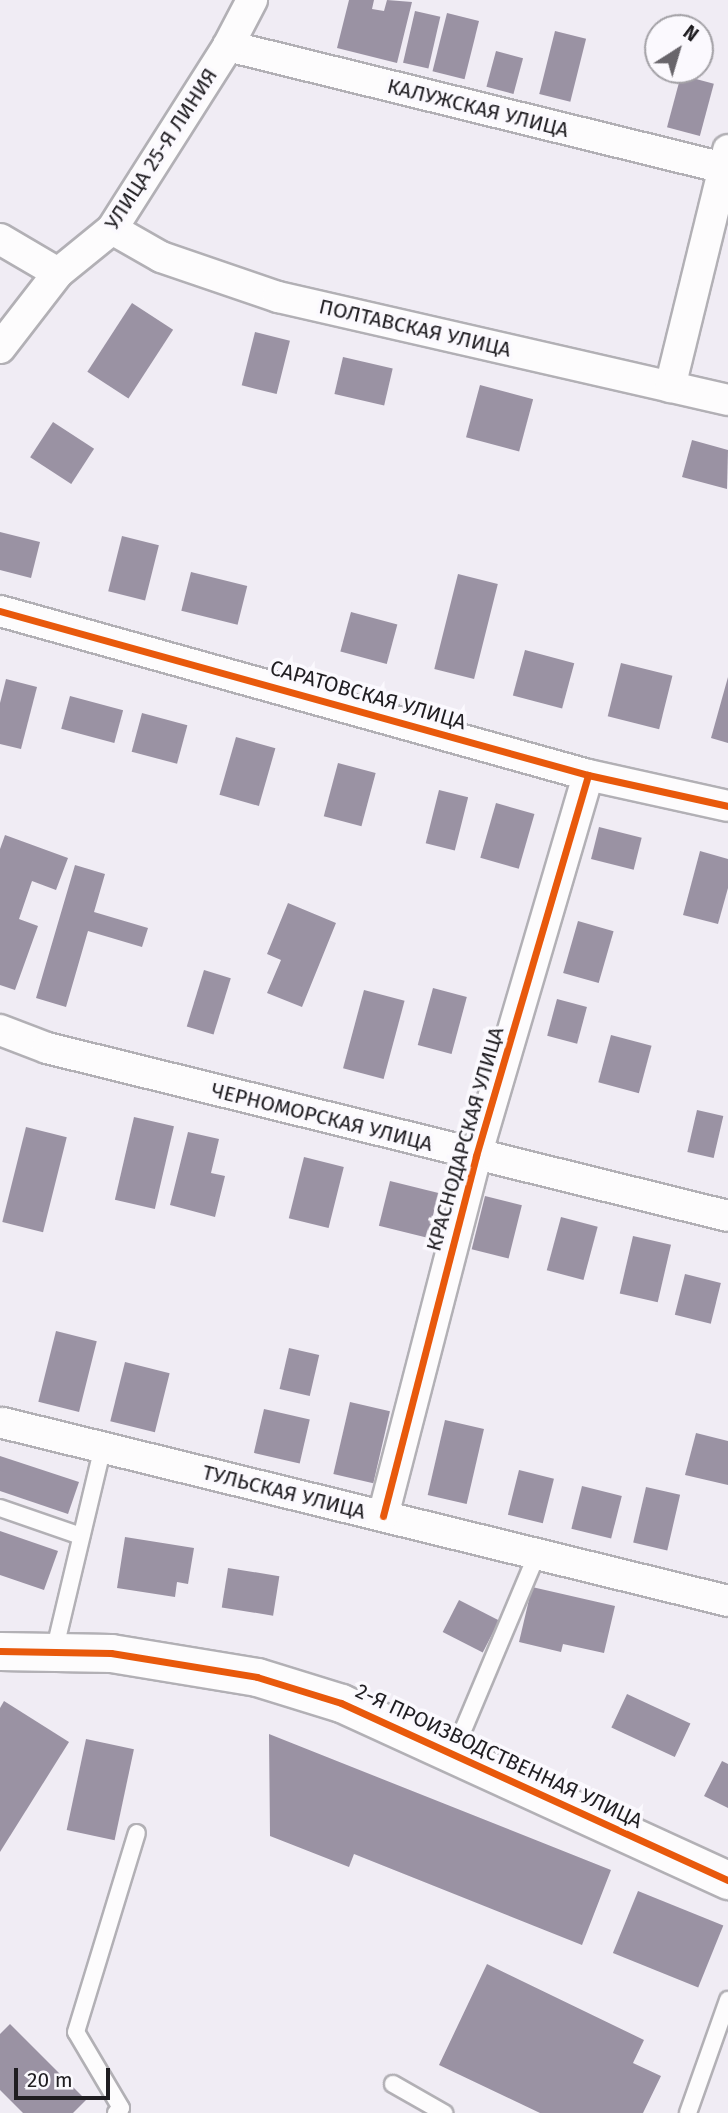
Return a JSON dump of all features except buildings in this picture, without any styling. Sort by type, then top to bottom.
[{"type":"street","name":"УЛИЦА 25-Я ЛИНИЯ","points":[[0,348],[58,273],[112,229],[228,46],[252,0]]},
{"type":"street","name":"КАЛУЖСКАЯ УЛИЦА","points":[[228,46],[726,162]]},
{"type":"street","points":[[670,387],[726,162]]},
{"type":"street","name":"ПОЛТАВСКАЯ УЛИЦА","points":[[112,229],[161,257],[278,297],[728,400]]},
{"type":"street","points":[[0,239],[58,273]]},
{"type":"street","name":"САРАТОВСКАЯ УЛИЦА","points":[[0,611],[588,775],[728,806]]},
{"type":"street","name":"КРАСНОДАРСКАЯ УЛИЦА","points":[[383,1516],[476,1156],[588,775]]},
{"type":"street","name":"ЧЕРНОМОРСКАЯ УЛИЦА","points":[[0,1030],[47,1048],[476,1156],[728,1216]]},
{"type":"street","name":"ТУЛЬСКАЯ УЛИЦА","points":[[3,1423],[728,1601]]},
{"type":"street","name":"2-Я ПРОИЗВОДСТВЕННАЯ УЛИЦА","points":[[0,1651],[111,1653],[257,1677],[341,1703],[728,1880]]},
{"type":"lane","points":[[54,1652],[103,1447]]},
{"type":"lane","points":[[0,1508],[81,1536]]},
{"type":"lane","points":[[453,1754],[537,1554]]},
{"type":"lane","points":[[116,2113],[121,2108],[76,2032],[137,1833]]},
{"type":"lane","points":[[688,2113],[728,2000]]},
{"type":"lane","points":[[393,2084],[444,2113]]},
{"type":"cycle path","points":[[0,611],[588,775],[728,806]]},
{"type":"cycle path","points":[[383,1516],[476,1156],[588,775]]},
{"type":"cycle path","points":[[0,1651],[111,1653],[257,1677],[341,1703],[728,1880]]}]
